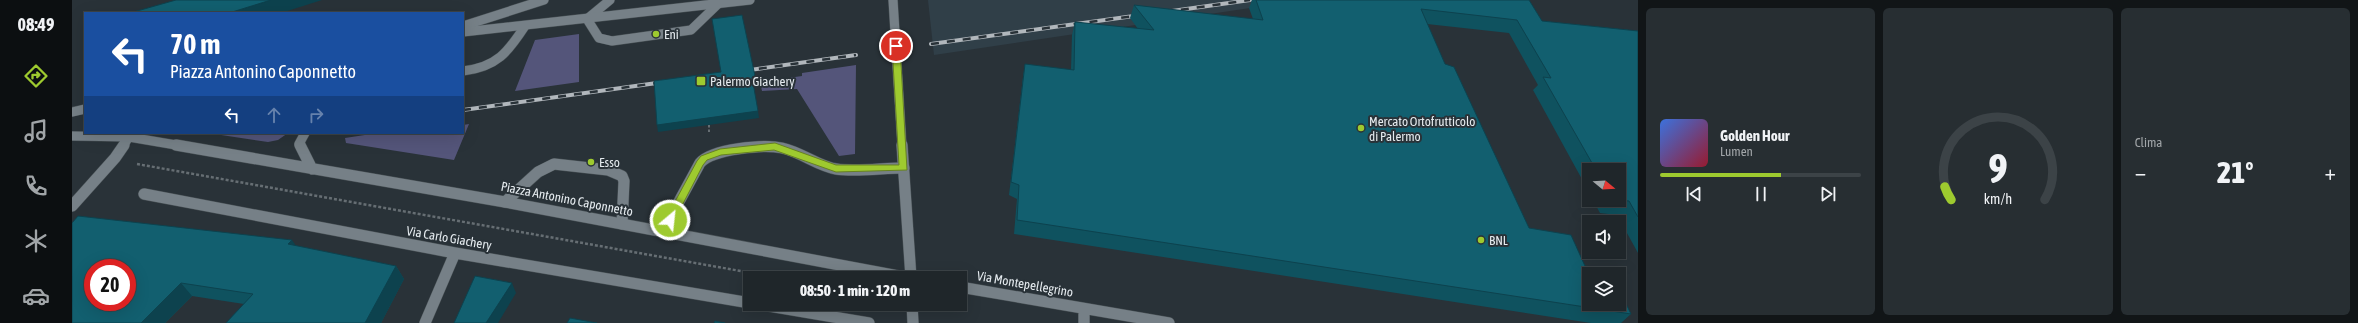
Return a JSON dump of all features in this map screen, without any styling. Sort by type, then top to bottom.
[{"type":"main road","points":[[464,26],[544,0]]},
{"type":"main road","points":[[587,18],[610,0]]},
{"type":"main road","points":[[464,32],[524,26],[715,2],[750,0]]},
{"type":"main road","name":"Piazza Antonino Caponnetto","points":[[894,0],[910,271]]},
{"type":"main road","points":[[587,18],[599,38],[616,41],[691,30],[715,2]]},
{"type":"main road","points":[[464,71],[486,64],[503,55],[510,49],[524,26]]},
{"type":"main road","points":[[72,112],[84,109]]},
{"type":"main road","points":[[304,134],[298,144],[312,168]]},
{"type":"main road","name":"Piazza Antonino Caponnetto","points":[[72,136],[130,137],[505,202],[872,271]]},
{"type":"main road","points":[[72,206],[114,158],[130,137]]},
{"type":"main road","points":[[663,232],[700,163],[704,158],[720,152],[775,146],[836,168],[904,168]]},
{"type":"main road","points":[[505,202],[538,172],[554,164],[608,170],[622,176],[624,181],[622,224]]},
{"type":"main road","name":"Via Carlo Giachery","points":[[144,194],[455,254],[743,302]]},
{"type":"main road","points":[[425,323],[455,254]]},
{"type":"main road","name":"Via Montepellegrino","points":[[967,288],[1169,323]]},
{"type":"main road","name":"Via Montepellegrino","points":[[1084,309],[1084,323]]},
{"type":"main road","points":[[798,311],[869,323]]},
{"type":"main road","points":[[912,311],[913,323]]},
{"type":"path","points":[[137,164],[743,271]]},
{"type":"shaded area","points":[[928,0],[1304,0],[934,55]]},
{"type":"shaded area","points":[[579,34],[579,82],[515,91],[535,40]]},
{"type":"shaded area","points":[[856,65],[855,154],[839,156],[797,89],[762,91],[760,82],[802,76],[802,73]]},
{"type":"shaded area","points":[[469,124],[454,160],[346,143],[345,138],[371,134],[464,134],[464,125]]},
{"type":"shaded area","points":[[215,134],[287,134],[278,140],[268,142]]},
{"type":"building","points":[[176,0],[271,0],[232,12],[134,12]]},
{"type":"building","points":[[1256,0],[1529,0],[1542,21],[1638,31],[1638,217],[1629,201],[1626,201],[1626,163],[1592,163],[1543,77],[1551,78],[1517,20],[1421,9],[1445,64],[1454,67],[1529,228],[1571,235],[1585,266],[1593,267],[1582,267],[1582,306],[1017,220],[1019,185],[1011,182],[1025,64],[1074,70],[1075,22],[1154,30],[1134,5],[1263,20]]},
{"type":"building","points":[[742,15],[755,76],[752,77],[758,111],[657,125],[654,81],[721,72],[712,19]]},
{"type":"building","points":[[78,216],[292,240],[288,244],[396,266],[365,323],[226,323],[253,294],[181,283],[141,323],[72,323],[72,223]]},
{"type":"building","points":[[475,276],[512,283],[486,323],[454,323]]},
{"type":"building","points":[[1626,304],[1631,314],[1611,311],[1626,311]]},
{"type":"building","points":[[570,318],[597,323],[567,323]]},
{"type":"building","points":[[715,321],[725,323],[714,323]]},
{"type":"railway","points":[[1165,12],[1250,0]]},
{"type":"railway","points":[[931,44],[1141,15]]},
{"type":"railway","points":[[743,71],[856,55]]},
{"type":"railway","points":[[464,110],[664,82]]},
{"type":"place","name":"Eni","points":[[656,34]]},
{"type":"place","name":"Palermo Giachery","points":[[701,81]]},
{"type":"place","name":"Mercato Ortofrutticolo di Palermo","points":[[1361,128]]},
{"type":"place","name":"Esso","points":[[591,162]]},
{"type":"place","name":"BNL","points":[[1481,240]]},
{"type":"route","points":[[670,220],[700,163],[704,158],[711,154],[775,146],[828,166],[846,170],[904,168],[896,46]]}]
